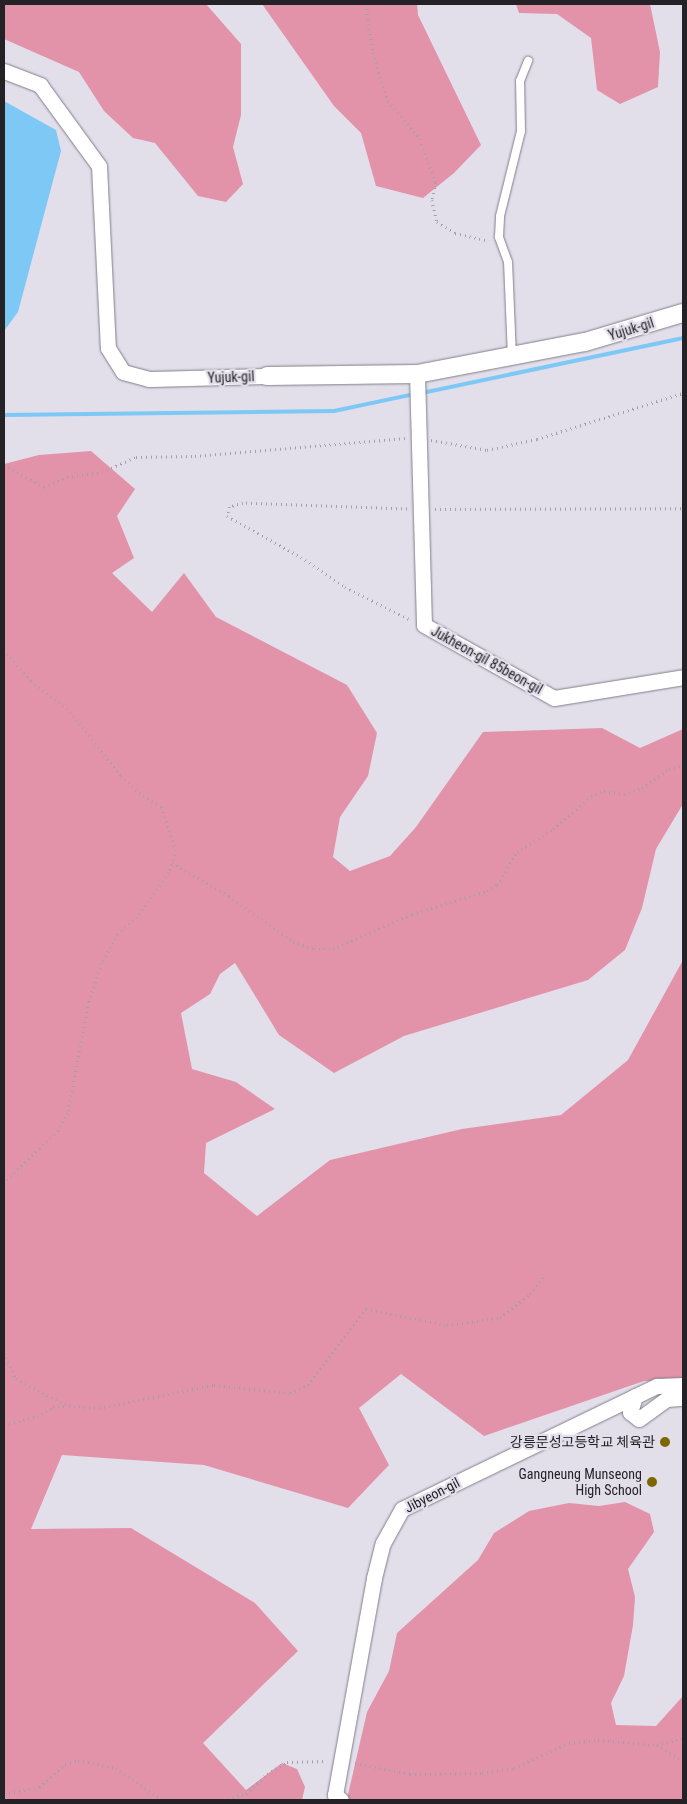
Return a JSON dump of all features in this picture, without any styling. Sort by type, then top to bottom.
[{"type":"street","name":"Yujuk-gil","points":[[4,70],[40,85],[99,166],[108,348],[123,372],[150,379],[267,376],[416,382],[513,359],[683,313]]},
{"type":"street","name":"Jukheon-gil 85beon-gil","points":[[416,382],[416,429],[424,624],[554,698],[683,677]]},
{"type":"street","name":"Jibyeon-gil","points":[[341,1800],[335,1795],[374,1578],[383,1543],[402,1508],[657,1386],[683,1385]]},
{"type":"street","points":[[635,1396],[630,1412],[639,1419],[667,1399],[683,1398]]},
{"type":"lane","points":[[513,359],[504,252],[499,238],[500,216],[522,132],[520,82],[528,61]]},
{"type":"path","points":[[366,4],[373,53],[388,102],[420,139],[436,183],[432,200],[437,222],[455,233],[489,240],[504,252]]},
{"type":"path","points":[[4,465],[44,487],[67,477],[102,472],[136,458]]},
{"type":"path","points":[[4,650],[31,682],[66,708],[121,776],[142,796],[162,807],[176,850],[172,863],[137,917],[118,934],[102,963],[89,1002],[68,1113],[58,1131],[4,1183]]},
{"type":"path","points":[[172,863],[229,896],[293,942],[314,949],[333,949],[412,914],[487,891],[497,885],[517,852],[552,829],[591,796],[604,791],[624,794],[642,788],[669,769],[683,765]]},
{"type":"path","points":[[4,1424],[37,1416],[53,1407],[99,1408],[214,1384],[290,1394],[308,1385],[366,1309],[447,1325],[500,1318],[530,1294],[544,1276]]},
{"type":"path","points":[[4,1353],[16,1379],[69,1406]]},
{"type":"path","points":[[223,1800],[246,1794],[267,1774],[287,1762],[342,1761],[410,1774],[449,1775],[514,1768],[569,1743],[598,1740],[657,1745],[683,1738]]},
{"type":"path","points":[[657,1745],[683,1762]]},
{"type":"path","points":[[4,1793],[46,1783],[65,1764],[78,1760],[116,1768],[162,1800]]},
{"type":"shaded area","points":[[4,4],[206,4],[241,44],[241,115],[233,147],[243,184],[226,202],[198,196],[155,143],[133,138],[104,111],[79,72],[4,39]]},
{"type":"shaded area","points":[[262,4],[417,4],[418,15],[481,145],[454,173],[423,198],[376,186],[361,133],[334,106]]},
{"type":"shaded area","points":[[516,4],[650,4],[660,52],[658,87],[620,104],[597,90],[591,38],[557,14],[519,13]]},
{"type":"shaded area","points":[[91,451],[135,489],[117,516],[134,558],[112,573],[152,612],[184,573],[216,617],[347,685],[377,733],[368,776],[340,817],[333,857],[350,871],[390,856],[416,827],[483,732],[602,728],[640,748],[683,729],[683,804],[656,849],[642,908],[625,950],[588,980],[404,1036],[334,1073],[279,1035],[235,963],[220,974],[210,994],[181,1013],[192,1069],[236,1082],[275,1109],[206,1143],[204,1173],[257,1216],[330,1160],[462,1129],[561,1115],[628,1060],[683,960],[683,1382],[644,1381],[484,1436],[401,1374],[359,1408],[389,1465],[348,1508],[204,1465],[62,1455],[31,1529],[131,1528],[255,1603],[298,1651],[203,1743],[246,1790],[282,1763],[297,1769],[305,1787],[302,1800],[4,1800],[4,464],[39,455]]},
{"type":"shaded area","points":[[625,1502],[650,1514],[654,1532],[628,1569],[635,1597],[633,1625],[624,1676],[611,1703],[616,1725],[656,1726],[683,1696],[683,1800],[347,1799],[367,1712],[389,1671],[397,1633],[478,1560],[494,1533],[529,1511],[569,1503],[599,1506]]},
{"type":"water","points":[[4,101],[56,130],[61,151],[18,312],[4,331]]},
{"type":"waterway","points":[[422,393],[683,338]]},
{"type":"waterway","points":[[4,415],[334,411],[415,394]]},
{"type":"place","name":"강릉문성고등학교 체육관","points":[[665,1442]]},
{"type":"place","name":"Gangneung Munseong High School","points":[[652,1482]]}]
